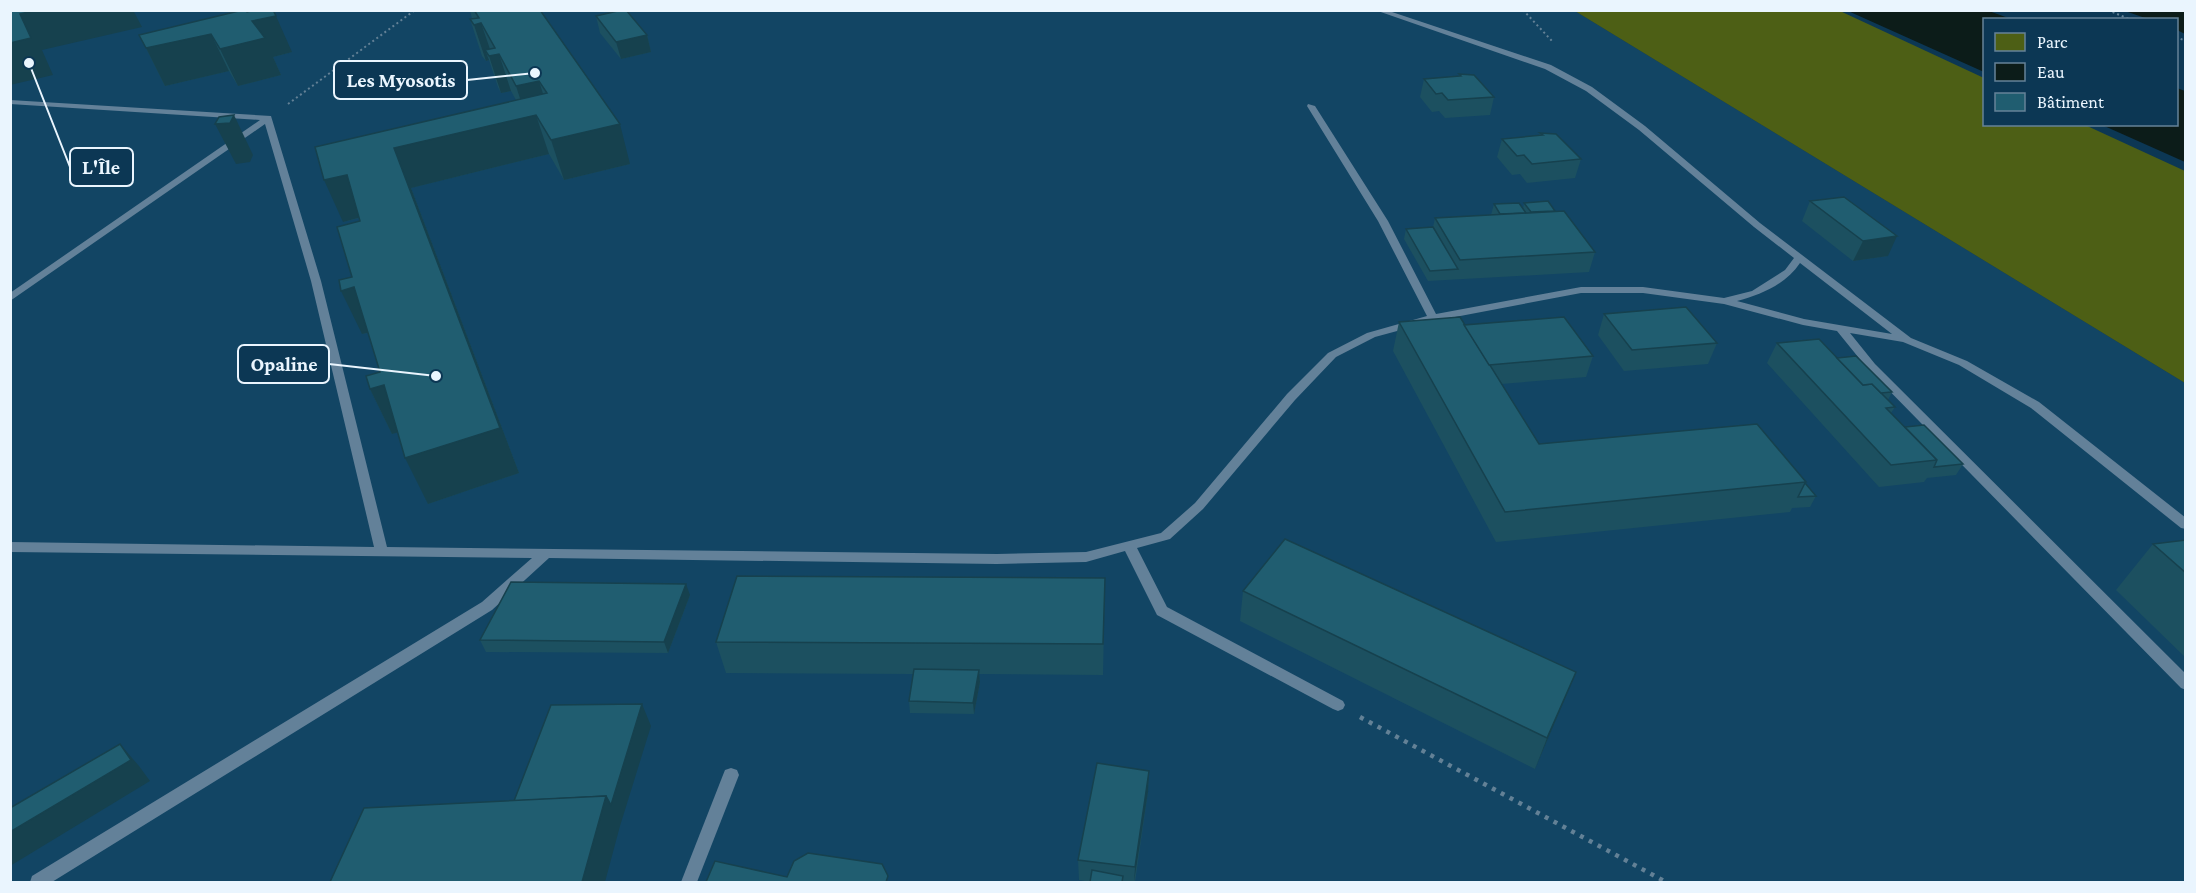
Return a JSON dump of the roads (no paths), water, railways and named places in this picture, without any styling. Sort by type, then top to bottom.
[{"type":"lane","points":[[1378,10],[1548,67],[1589,89],[1642,128],[1799,257],[1907,340]]},
{"type":"lane","points":[[10,102],[268,118]]},
{"type":"lane","points":[[1311,106],[1383,221],[1433,318]]},
{"type":"lane","points":[[10,298],[268,118]]},
{"type":"lane","points":[[268,118],[316,281],[381,550]]},
{"type":"lane","points":[[1724,301],[1756,293],[1789,272],[1799,257]]},
{"type":"lane","points":[[10,547],[997,559],[1086,557],[1166,536],[1199,506],[1291,397],[1332,356],[1371,335],[1433,318],[1581,290],[1644,290],[1724,301],[1803,322],[1907,340],[1963,363],[2035,405],[2186,525]]},
{"type":"lane","points":[[1839,328],[1871,366],[2186,684]]},
{"type":"lane","points":[[1129,546],[1162,611],[1338,705]]},
{"type":"lane","points":[[38,882],[487,606],[546,553]]},
{"type":"lane","points":[[689,882],[731,775]]},
{"type":"water","points":[[1848,11],[1989,11],[2008,18],[1983,18],[1983,72]]},
{"type":"water","points":[[2125,11],[2185,11],[2185,34],[2178,30],[2178,18],[2145,18]]},
{"type":"water","points":[[2178,88],[2185,91],[2185,162],[2104,126],[2178,126]]},
{"type":"place","name":"L'Île","points":[[29,63]]},
{"type":"place","name":"Les Myosotis","points":[[535,73]]},
{"type":"place","name":"Opaline","points":[[436,376]]}]
